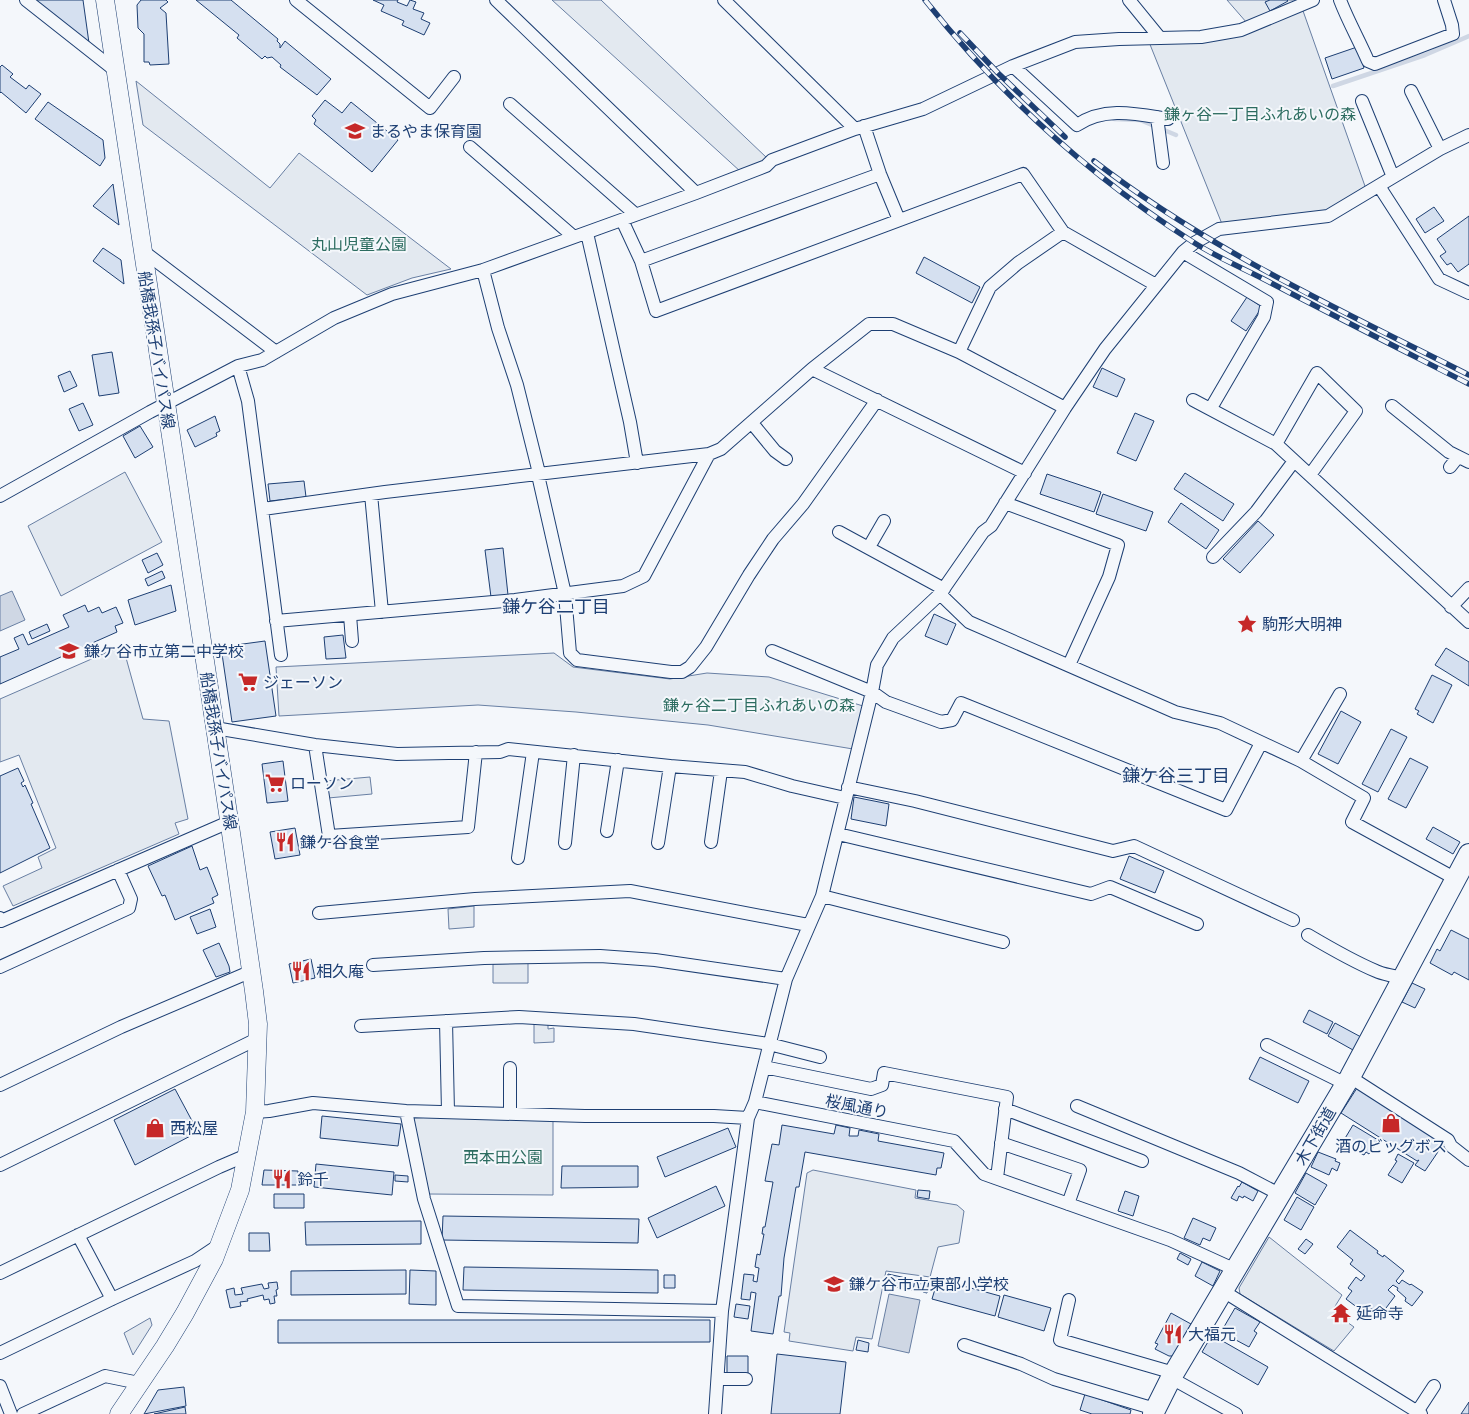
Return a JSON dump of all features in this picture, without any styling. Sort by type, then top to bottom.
[{"type":"main road","name":"木下街道","points":[[1154,1412],[1173,1375],[1348,1080],[1469,854]]},
{"type":"street","points":[[26,0],[116,71]]},
{"type":"street","name":"船橋我孫子バイパス線","points":[[105,0],[252,971],[258,1024],[255,1112],[240,1190],[214,1259],[165,1346],[119,1414]]},
{"type":"street","points":[[296,0],[430,108],[454,77]]},
{"type":"street","points":[[496,0],[696,193]]},
{"type":"street","points":[[724,0],[859,128],[898,220]]},
{"type":"street","points":[[1129,0],[1160,38]]},
{"type":"street","points":[[0,496],[238,366],[262,360],[334,318],[392,294],[483,270],[696,193],[766,166],[772,160],[859,128],[923,109],[1014,66],[1075,42],[1201,37],[1241,30],[1313,0]]},
{"type":"street","points":[[1340,0],[1368,61],[1374,64],[1453,34],[1444,0]]},
{"type":"street","points":[[1014,66],[1077,125],[1088,117],[1115,112],[1162,118],[1164,163]]},
{"type":"street","points":[[1411,91],[1440,149]]},
{"type":"street","points":[[1362,101],[1393,177]]},
{"type":"street","points":[[510,104],[635,214]]},
{"type":"street","points":[[715,1414],[722,1311],[748,1118],[756,1102],[786,978],[822,896],[872,692],[876,665],[893,638],[942,592],[983,532],[991,526],[1065,408],[1105,349],[1183,252],[1194,243],[1219,229],[1328,216],[1440,149],[1469,135]]},
{"type":"street","points":[[470,147],[580,235],[630,422],[637,463]]},
{"type":"street","points":[[641,261],[880,174]]},
{"type":"street","points":[[622,220],[641,261],[656,312],[1023,174],[1063,232],[1156,285]]},
{"type":"street","points":[[1378,186],[1439,279],[1469,293]]},
{"type":"street","points":[[960,352],[990,288],[1018,263],[1063,232]]},
{"type":"street","points":[[142,251],[276,352]]},
{"type":"street","points":[[1183,252],[1267,302],[1264,317],[1211,408]]},
{"type":"street","points":[[483,270],[498,328],[517,385],[538,469],[565,594],[570,653],[577,660],[695,673]]},
{"type":"street","points":[[263,509],[371,494],[709,454],[721,449],[812,370],[869,324],[893,324],[960,352],[1065,408]]},
{"type":"street","points":[[238,366],[248,401],[281,656]]},
{"type":"street","points":[[812,370],[1025,473]]},
{"type":"street","points":[[1276,444],[1317,373],[1356,411],[1310,474]]},
{"type":"street","points":[[682,672],[690,667],[706,647],[773,539],[803,504],[877,400]]},
{"type":"street","points":[[1193,400],[1276,444],[1469,622]]},
{"type":"street","points":[[1392,406],[1459,462]]},
{"type":"street","points":[[752,423],[775,451],[786,459]]},
{"type":"street","points":[[276,621],[565,594],[623,586],[644,576],[709,454]]},
{"type":"street","points":[[1213,556],[1256,512],[1294,461]]},
{"type":"street","points":[[371,494],[382,612]]},
{"type":"street","points":[[1005,503],[1118,545],[1109,576],[1069,665]]},
{"type":"street","points":[[869,547],[884,521]]},
{"type":"street","points":[[839,532],[869,547],[942,592],[969,622],[1175,712],[1220,723],[1301,761],[1364,798],[1352,822],[1456,879]]},
{"type":"street","points":[[1451,607],[1469,588]]},
{"type":"street","points":[[350,615],[352,641]]},
{"type":"street","points":[[772,650],[872,692],[886,702],[942,722],[952,720],[961,703],[1226,810],[1261,743]]},
{"type":"street","points":[[1301,761],[1340,694]]},
{"type":"street","points":[[215,728],[315,745],[397,754],[500,752],[508,749],[744,772],[792,786],[915,801],[1113,851],[1134,846],[1292,920]]},
{"type":"street","points":[[315,745],[329,836],[468,827],[476,752]]},
{"type":"street","points":[[518,858],[533,752]]},
{"type":"street","points":[[565,843],[574,755]]},
{"type":"street","points":[[607,832],[618,760]]},
{"type":"street","points":[[658,842],[670,766]]},
{"type":"street","points":[[711,842],[721,771]]},
{"type":"street","points":[[0,918],[1,921],[229,822]]},
{"type":"street","points":[[838,834],[1091,894],[1110,887],[1197,924]]},
{"type":"street","points":[[0,967],[129,908],[131,899],[118,870]]},
{"type":"street","points":[[319,914],[475,899],[630,891],[808,925]]},
{"type":"street","points":[[822,896],[1003,942]]},
{"type":"street","points":[[1308,935],[1378,972],[1403,979]]},
{"type":"street","points":[[373,965],[484,958],[600,956],[654,960],[786,978]]},
{"type":"street","points":[[0,1085],[121,1027],[252,971]]},
{"type":"street","points":[[362,1027],[519,1017],[634,1024],[769,1044],[820,1057]]},
{"type":"street","points":[[446,1021],[448,1112]]},
{"type":"street","points":[[0,1165],[257,1039]]},
{"type":"street","points":[[1268,1045],[1348,1080],[1448,1140],[1451,1146],[1469,1160]]},
{"type":"street","points":[[764,1067],[871,1090],[882,1084],[884,1073],[1007,1097],[997,1178]]},
{"type":"street","points":[[510,1068],[510,1113]]},
{"type":"street","name":"桜風通り","points":[[756,1102],[954,1141],[984,1174],[1170,1240],[1236,1270]]},
{"type":"street","points":[[255,1112],[313,1103],[406,1111],[748,1118]]},
{"type":"street","points":[[1077,1106],[1239,1173],[1281,1195]]},
{"type":"street","points":[[1005,1108],[1142,1161]]},
{"type":"street","points":[[406,1111],[424,1199],[458,1306],[722,1311]]},
{"type":"street","points":[[1001,1143],[1080,1170],[1068,1204]]},
{"type":"street","points":[[0,1273],[219,1166],[247,1155]]},
{"type":"street","points":[[78,1235],[112,1299]]},
{"type":"street","points":[[0,1353],[195,1261],[219,1245]]},
{"type":"street","points":[[1223,1291],[1419,1413],[1434,1386]]},
{"type":"street","points":[[1069,1300],[1060,1340],[1173,1375],[1236,1414]]},
{"type":"street","points":[[964,1345],[1021,1364],[1056,1373],[1154,1412]]},
{"type":"street","points":[[23,1414],[105,1376],[139,1383]]},
{"type":"street","points":[[718,1379],[746,1379]]},
{"type":"street","points":[[0,1386],[11,1414]]},
{"type":"green space","points":[[552,0],[601,0],[768,160],[741,172]]},
{"type":"green space","points":[[1227,0],[1298,0],[1247,23]]},
{"type":"green space","name":"鎌ヶ谷一丁目ふれあいの森","points":[[1302,8],[1366,189],[1328,211],[1222,224],[1149,42],[1189,41]]},
{"type":"green space","name":"丸山児童公園","points":[[136,81],[270,188],[299,153],[451,269],[412,278],[367,295],[143,125]]},
{"type":"green space","points":[[125,472],[162,542],[61,596],[28,526]]},
{"type":"green space","points":[[119,647],[123,647],[143,719],[169,721],[188,819],[175,823],[179,834],[13,906],[3,886],[42,868],[38,857],[56,848],[19,755],[0,762],[0,699]]},
{"type":"green space","name":"鎌ヶ谷二丁目ふれあいの森","points":[[554,653],[573,667],[670,679],[707,673],[769,677],[863,706],[853,749],[708,725],[576,712],[478,705],[279,716],[276,667]]},
{"type":"green space","points":[[370,777],[372,794],[328,798],[325,781]]},
{"type":"green space","points":[[474,906],[474,927],[449,929],[448,909]]},
{"type":"green space","points":[[528,963],[528,983],[493,983],[493,964]]},
{"type":"green space","points":[[548,1023],[548,1029],[554,1028],[554,1042],[534,1043],[534,1024]]},
{"type":"green space","name":"西本田公園","points":[[413,1117],[553,1120],[553,1195],[429,1194]]},
{"type":"green space","points":[[813,1170],[916,1190],[915,1198],[957,1205],[964,1211],[959,1243],[938,1247],[930,1277],[886,1271],[872,1339],[856,1337],[853,1351],[789,1341],[790,1333],[784,1332],[807,1173]]},
{"type":"green space","points":[[1269,1237],[1342,1295],[1334,1308],[1350,1317],[1347,1322],[1354,1327],[1334,1351],[1240,1294],[1239,1288]]},
{"type":"green space","points":[[150,1318],[152,1325],[133,1355],[124,1333]]},
{"type":"shaded area","points":[[12,591],[25,620],[0,631],[0,596]]},
{"type":"shaded area","points":[[889,1294],[920,1300],[909,1353],[878,1346]]},
{"type":"building","points":[[34,0],[83,0],[89,43]]},
{"type":"building","points":[[141,0],[166,0],[168,2],[160,8],[166,13],[169,64],[150,65],[149,62],[144,62],[144,34],[138,28],[137,5]]},
{"type":"building","points":[[196,0],[231,0],[278,39],[280,48],[285,41],[331,79],[317,95],[280,67],[281,65],[272,57],[267,58],[265,56],[262,59],[237,38],[239,35]]},
{"type":"building","points":[[373,0],[398,0],[397,2],[407,6],[410,0],[416,2],[413,9],[424,13],[421,19],[430,23],[424,35],[402,25],[404,21],[381,11],[384,5]]},
{"type":"building","points":[[1270,0],[1288,1],[1270,11],[1265,2]]},
{"type":"building","points":[[1357,47],[1364,68],[1332,79],[1325,58]]},
{"type":"building","points":[[2,65],[13,74],[10,77],[26,89],[29,85],[41,94],[26,113],[0,93],[0,67]]},
{"type":"building","points":[[325,100],[342,113],[351,102],[398,140],[372,172],[314,124],[316,120],[312,116]]},
{"type":"building","points":[[48,102],[103,140],[105,158],[100,166],[35,119]]},
{"type":"building","points":[[113,184],[119,225],[93,206]]},
{"type":"building","points":[[1434,207],[1444,221],[1425,233],[1416,219]]},
{"type":"building","points":[[1469,216],[1469,264],[1458,272],[1451,263],[1447,265],[1440,256],[1446,252],[1437,239]]},
{"type":"building","points":[[103,248],[121,260],[124,284],[93,261]]},
{"type":"building","points":[[924,257],[980,287],[972,303],[916,273]]},
{"type":"building","points":[[1247,297],[1262,307],[1246,331],[1231,321]]},
{"type":"building","points":[[112,352],[119,393],[99,396],[92,355]]},
{"type":"building","points":[[1102,368],[1125,379],[1117,397],[1093,387]]},
{"type":"building","points":[[70,371],[77,386],[64,392],[58,376]]},
{"type":"building","points":[[83,403],[93,425],[79,431],[69,409]]},
{"type":"building","points":[[1135,413],[1154,421],[1136,461],[1117,453]]},
{"type":"building","points":[[215,416],[220,431],[216,433],[217,436],[195,447],[187,430]]},
{"type":"building","points":[[140,426],[153,447],[135,458],[123,436]]},
{"type":"building","points":[[1185,473],[1234,504],[1223,521],[1174,489]]},
{"type":"building","points":[[1047,474],[1101,492],[1094,512],[1040,494]]},
{"type":"building","points":[[304,481],[306,497],[270,501],[268,484]]},
{"type":"building","points":[[1103,494],[1153,512],[1146,531],[1096,514]]},
{"type":"building","points":[[1181,503],[1219,530],[1206,549],[1168,522]]},
{"type":"building","points":[[1258,521],[1274,535],[1240,573],[1223,559]]},
{"type":"building","points":[[503,548],[508,595],[491,597],[485,550]]},
{"type":"building","points":[[157,553],[163,565],[148,573],[142,560]]},
{"type":"building","points":[[162,571],[165,578],[148,586],[145,579]]},
{"type":"building","points":[[171,585],[176,611],[135,625],[128,600]]},
{"type":"building","points":[[85,605],[88,612],[99,607],[102,613],[116,607],[123,623],[115,626],[117,632],[0,684],[0,657],[19,649],[14,638],[23,634],[28,645],[69,627],[63,615]]},
{"type":"building","points":[[934,614],[956,624],[947,645],[925,636]]},
{"type":"building","points":[[47,624],[50,631],[32,639],[29,632]]},
{"type":"building","points":[[343,635],[346,658],[326,659],[324,637]]},
{"type":"building","points":[[265,641],[276,716],[232,722],[221,647]]},
{"type":"building","points":[[1446,648],[1469,662],[1469,686],[1435,665]]},
{"type":"building","points":[[1432,675],[1452,685],[1433,723],[1417,714],[1419,711],[1415,709]]},
{"type":"building","points":[[1341,711],[1361,722],[1338,764],[1318,754]]},
{"type":"building","points":[[1391,729],[1407,737],[1378,792],[1362,784]]},
{"type":"building","points":[[1410,758],[1428,767],[1406,808],[1388,799]]},
{"type":"building","points":[[283,761],[288,801],[267,803],[262,764]]},
{"type":"building","points":[[18,768],[24,781],[21,783],[23,787],[25,785],[50,848],[0,873],[0,776]]},
{"type":"building","points":[[854,797],[889,804],[886,826],[851,819]]},
{"type":"building","points":[[1433,827],[1460,842],[1453,854],[1426,839]]},
{"type":"building","points":[[295,828],[300,855],[275,859],[270,832]]},
{"type":"building","points":[[192,846],[200,870],[207,867],[218,895],[212,898],[214,903],[175,920],[165,895],[162,896],[148,866]]},
{"type":"building","points":[[1129,856],[1164,871],[1155,893],[1120,879]]},
{"type":"building","points":[[210,909],[216,927],[197,934],[190,917]]},
{"type":"building","points":[[1451,930],[1469,939],[1469,980],[1454,972],[1452,975],[1430,963],[1437,949],[1440,951]]},
{"type":"building","points":[[219,943],[230,972],[216,977],[203,950]]},
{"type":"building","points":[[311,959],[315,978],[293,983],[289,964]]},
{"type":"building","points":[[1412,983],[1425,989],[1415,1008],[1402,1002]]},
{"type":"building","points":[[1309,1010],[1333,1022],[1327,1034],[1303,1022]]},
{"type":"building","points":[[1335,1023],[1361,1037],[1353,1050],[1328,1036]]},
{"type":"building","points":[[1260,1057],[1309,1081],[1298,1103],[1249,1079]]},
{"type":"building","points":[[1357,1088],[1444,1143],[1425,1171],[1415,1165],[1419,1160],[1417,1161],[1341,1113]]},
{"type":"building","points":[[175,1089],[198,1132],[135,1165],[114,1120]]},
{"type":"building","points":[[322,1116],[401,1124],[398,1146],[320,1138]]},
{"type":"building","points":[[782,1125],[834,1134],[836,1125],[850,1128],[849,1136],[858,1136],[859,1130],[879,1134],[878,1141],[944,1153],[941,1168],[937,1168],[936,1175],[805,1152],[799,1187],[796,1187],[784,1258],[781,1296],[779,1296],[773,1334],[751,1331],[756,1293],[751,1292],[750,1300],[741,1299],[744,1274],[754,1275],[753,1281],[757,1282],[759,1268],[755,1267],[757,1254],[760,1255],[764,1234],[762,1234],[763,1227],[765,1227],[773,1182],[765,1181],[772,1144],[779,1145]]},
{"type":"building","points":[[1353,1125],[1378,1140],[1369,1154],[1366,1152],[1364,1155],[1343,1144]]},
{"type":"building","points":[[728,1128],[736,1147],[665,1177],[657,1157]]},
{"type":"building","points":[[1318,1152],[1336,1159],[1335,1161],[1340,1163],[1337,1171],[1332,1168],[1329,1175],[1311,1167]]},
{"type":"building","points":[[1398,1154],[1414,1163],[1402,1183],[1388,1175],[1397,1161],[1395,1160]]},
{"type":"building","points":[[316,1164],[394,1172],[392,1195],[314,1187]]},
{"type":"building","points":[[562,1166],[638,1166],[638,1187],[561,1188]]},
{"type":"building","points":[[264,1170],[298,1171],[298,1185],[262,1185]]},
{"type":"building","points":[[1306,1173],[1327,1185],[1315,1205],[1295,1193]]},
{"type":"building","points":[[395,1175],[408,1176],[408,1182],[395,1181]]},
{"type":"building","points":[[1242,1182],[1258,1191],[1253,1201],[1244,1196],[1243,1198],[1239,1196],[1237,1201],[1231,1198]]},
{"type":"building","points":[[716,1186],[725,1206],[657,1238],[648,1218]]},
{"type":"building","points":[[918,1190],[930,1191],[929,1199],[917,1197]]},
{"type":"building","points":[[1125,1191],[1139,1196],[1133,1216],[1118,1211]]},
{"type":"building","points":[[274,1194],[304,1194],[304,1208],[274,1208]]},
{"type":"building","points":[[1297,1197],[1314,1207],[1301,1230],[1284,1220]]},
{"type":"building","points":[[443,1216],[639,1219],[638,1243],[442,1240]]},
{"type":"building","points":[[1193,1218],[1216,1228],[1210,1241],[1203,1238],[1200,1245],[1184,1238]]},
{"type":"building","points":[[421,1221],[421,1244],[306,1245],[305,1222]]},
{"type":"building","points":[[1350,1230],[1378,1251],[1377,1253],[1383,1257],[1384,1255],[1404,1271],[1396,1281],[1399,1284],[1402,1280],[1423,1292],[1412,1306],[1405,1301],[1406,1298],[1393,1285],[1388,1290],[1395,1296],[1380,1316],[1371,1308],[1366,1314],[1346,1299],[1352,1291],[1348,1288],[1356,1277],[1361,1281],[1365,1276],[1350,1264],[1353,1260],[1337,1247]]},
{"type":"building","points":[[249,1233],[269,1233],[270,1251],[249,1251]]},
{"type":"building","points":[[1306,1239],[1313,1244],[1305,1254],[1298,1249]]},
{"type":"building","points":[[1180,1253],[1191,1259],[1188,1265],[1177,1259]]},
{"type":"building","points":[[1202,1262],[1220,1271],[1213,1286],[1195,1276]]},
{"type":"building","points":[[464,1267],[658,1270],[658,1293],[463,1290]]},
{"type":"building","points":[[406,1270],[406,1294],[291,1295],[291,1271]]},
{"type":"building","points":[[410,1270],[436,1271],[436,1305],[409,1304]]},
{"type":"building","points":[[888,1274],[915,1280],[913,1290],[886,1285]]},
{"type":"building","points":[[664,1275],[675,1275],[675,1288],[664,1288]]},
{"type":"building","points":[[921,1278],[929,1280],[927,1293],[919,1288]]},
{"type":"building","points":[[938,1279],[1000,1296],[995,1316],[932,1299]]},
{"type":"building","points":[[277,1282],[277,1296],[274,1296],[275,1303],[270,1304],[269,1299],[264,1300],[263,1295],[240,1302],[241,1306],[230,1308],[226,1290],[234,1288],[235,1295],[243,1294],[241,1288],[262,1284],[264,1289],[269,1288],[268,1283]]},
{"type":"building","points":[[1004,1295],[1051,1308],[1044,1331],[998,1317]]},
{"type":"building","points":[[736,1304],[750,1306],[748,1319],[734,1317]]},
{"type":"building","points":[[1235,1308],[1260,1322],[1254,1331],[1257,1333],[1249,1347],[1221,1332]]},
{"type":"building","points":[[1171,1313],[1191,1324],[1173,1356],[1169,1356],[1155,1349],[1158,1344],[1155,1343]]},
{"type":"building","points":[[278,1320],[710,1320],[710,1342],[278,1343]]},
{"type":"building","points":[[1212,1335],[1268,1367],[1258,1385],[1202,1352]]},
{"type":"building","points":[[858,1340],[869,1343],[868,1352],[856,1350]]},
{"type":"building","points":[[777,1354],[846,1362],[840,1414],[771,1414]]},
{"type":"building","points":[[727,1356],[748,1356],[748,1375],[727,1375]]},
{"type":"building","points":[[184,1387],[186,1406],[144,1414],[158,1390]]},
{"type":"building","points":[[1085,1394],[1131,1410],[1130,1414],[1092,1414],[1080,1410]]},
{"type":"building","points":[[1469,1402],[1469,1414],[1461,1414]]},
{"type":"building","points":[[185,1407],[186,1414],[154,1414]]},
{"type":"waterway","points":[[1333,86],[1425,55],[1469,36]]},
{"type":"waterway","points":[[1114,119],[1140,120],[1176,135]]},
{"type":"railway","points":[[925,0],[984,69],[1016,101],[1083,162],[1155,217],[1212,253],[1469,384]]},
{"type":"railway","points":[[960,33],[998,73],[1065,137]]},
{"type":"railway","points":[[1094,161],[1138,193],[1183,222],[1276,277],[1469,375]]},
{"type":"place","name":"まるやま保育園","points":[[355,131]]},
{"type":"place","name":"駒形大明神","points":[[1247,624]]},
{"type":"place","name":"鎌ケ谷市立第二中学校","points":[[69,651]]},
{"type":"place","name":"ジェーソン","points":[[248,682]]},
{"type":"place","name":"ローソン","points":[[275,783]]},
{"type":"place","name":"鎌ケ谷食堂","points":[[285,842]]},
{"type":"place","name":"相久庵","points":[[301,971]]},
{"type":"place","name":"酒のビッグボス","points":[[1391,1123]]},
{"type":"place","name":"西松屋","points":[[155,1128]]},
{"type":"place","name":"鈴千","points":[[282,1179]]},
{"type":"place","name":"鎌ケ谷市立東部小学校","points":[[834,1284]]},
{"type":"place","name":"延命寺","points":[[1341,1313]]},
{"type":"place","name":"大福元","points":[[1173,1334]]},
{"type":"district","name":"鎌ケ谷二丁目","points":[[556,607]]},
{"type":"district","name":"鎌ケ谷三丁目","points":[[1176,776]]}]
